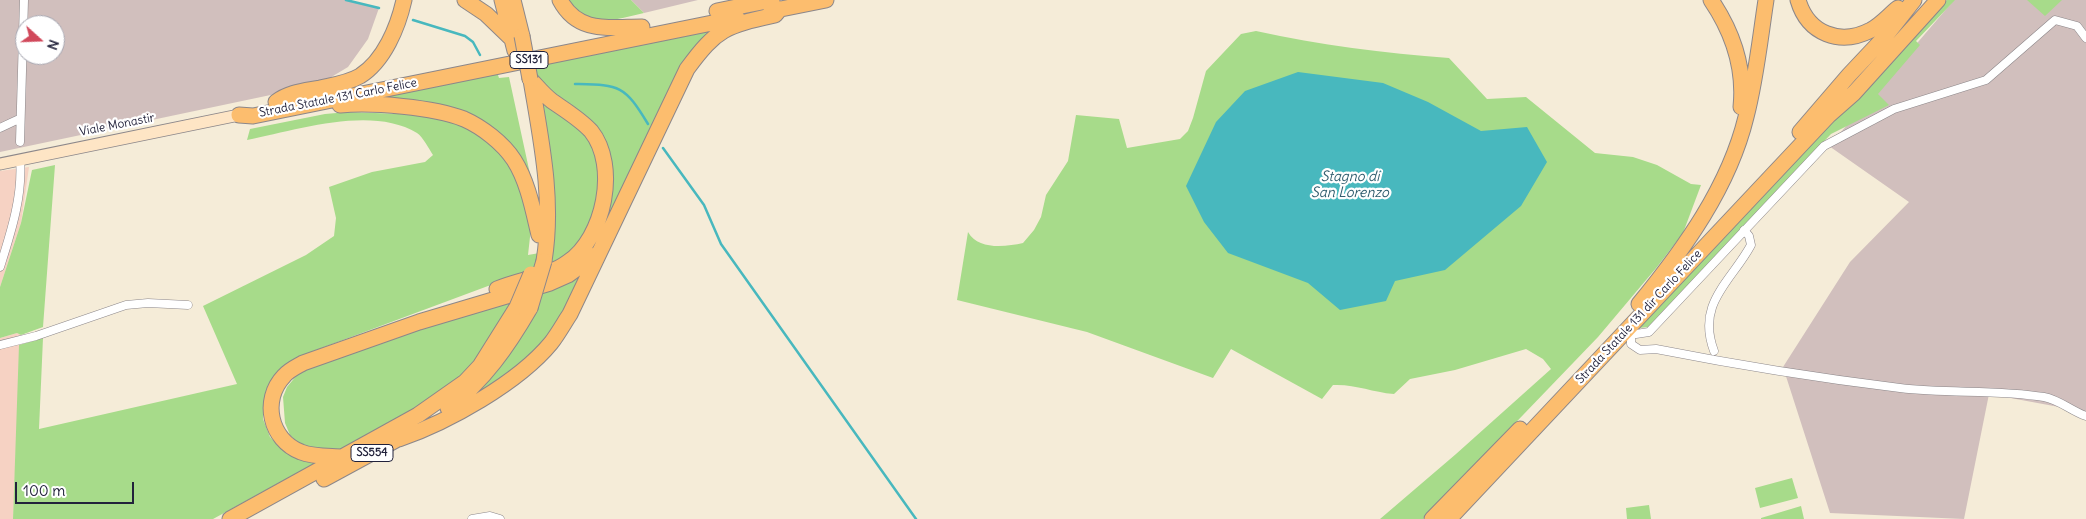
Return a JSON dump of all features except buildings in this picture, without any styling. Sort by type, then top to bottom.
[{"type":"highway","points":[[465,0],[486,14],[516,42]]},
{"type":"highway","name":"SS554","points":[[250,519],[399,438],[449,407],[486,375],[511,340],[538,263],[547,244],[549,202],[544,159],[516,42],[502,0]]},
{"type":"highway","name":"SS554","points":[[513,0],[516,42]]},
{"type":"highway","points":[[560,0],[566,12],[578,22],[592,27],[642,27]]},
{"type":"highway","name":"Strada Statale 131 Carlo Felice","points":[[239,114],[253,116],[277,106],[642,27],[776,4],[826,0]]},
{"type":"highway","points":[[1711,0],[1731,36],[1740,67],[1742,90],[1741,116],[1738,131],[1720,182]]},
{"type":"highway","points":[[1630,316],[1689,238],[1737,148],[1746,117],[1766,0]]},
{"type":"highway","points":[[1798,0],[1806,17],[1820,31],[1828,36],[1845,38],[1857,36],[1871,30],[1910,0]]},
{"type":"highway","points":[[1829,115],[1881,41],[1914,0]]},
{"type":"highway","points":[[1829,115],[1854,93],[1938,0]]},
{"type":"highway","points":[[402,4],[383,53],[372,66],[359,76],[345,82],[286,95],[277,106],[290,114],[331,106],[367,105],[426,110],[464,120],[493,137],[514,159],[529,192],[539,235]]},
{"type":"highway","points":[[399,438],[425,430],[511,381],[552,342],[570,314],[687,69],[710,40],[727,28],[775,15],[776,4]]},
{"type":"highway","name":"Strada Statale 131 Carlo Felice","points":[[277,106],[776,4]]},
{"type":"highway","points":[[1630,316],[1667,279],[1764,174],[1849,75],[1881,41]]},
{"type":"highway","points":[[420,322],[504,286],[547,272],[567,263],[589,243],[603,202],[606,176],[602,149],[591,131],[569,112],[526,82]]},
{"type":"highway","name":"SS554","points":[[526,82],[542,197],[538,263]]},
{"type":"highway","name":"Strada Statale 131 dir Carlo Felice","points":[[1449,519],[1626,336],[1829,115]]},
{"type":"highway","points":[[343,457],[301,452],[283,440],[273,423],[270,413],[274,391],[290,370],[303,363],[420,322],[550,283],[568,275],[600,252]]},
{"type":"highway","name":"SS554","points":[[230,519],[418,415],[465,382],[480,366],[523,307]]},
{"type":"highway","name":"Strada Statale 131 dir Carlo Felice","points":[[1432,519],[1630,316]]},
{"type":"main road","name":"Viale Monastir","points":[[0,164],[239,114]]},
{"type":"street","points":[[20,142],[19,119],[24,0]]},
{"type":"street","points":[[2086,38],[2078,26],[2055,20],[1986,80],[1894,109],[1824,146],[1649,332],[1626,336],[1631,344],[1640,350],[1656,349],[1831,380],[1907,389],[1955,393],[1984,391],[2046,398],[2086,416]]},
{"type":"street","points":[[0,128],[19,119]]},
{"type":"street","points":[[0,267],[13,225],[20,182],[20,159]]},
{"type":"street","points":[[1714,351],[1709,337],[1709,317],[1715,299],[1729,275],[1751,245],[1749,236],[1744,230]]},
{"type":"street","points":[[0,345],[36,336],[126,305],[148,303],[188,304]]},
{"type":"street","points":[[472,519],[490,516],[500,519]]},
{"type":"shaded area","points":[[0,0],[346,0],[379,8],[368,39],[348,67],[318,85],[0,152]]},
{"type":"shaded area","points":[[631,0],[698,0],[644,13]]},
{"type":"shaded area","points":[[1954,0],[2086,0],[2086,412],[1989,394],[1964,519],[1830,513],[1783,367],[1850,262],[1909,202],[1829,146]]},
{"type":"shaded area","points":[[29,167],[21,223],[0,287],[0,171]]},
{"type":"shaded area","points":[[17,333],[21,335],[13,519],[0,519],[0,338]]},
{"type":"green space","points":[[568,0],[631,0],[644,13],[612,20],[592,20],[575,10]]},
{"type":"green space","points":[[1947,0],[1955,0],[1916,41],[1920,45],[1878,94],[1889,105],[1831,134],[1648,327],[1639,328]]},
{"type":"green space","points":[[2027,0],[2062,0],[2045,16]]},
{"type":"green space","points":[[720,27],[705,39],[596,249],[574,268],[592,244],[605,144],[545,89],[535,77],[534,67]]},
{"type":"green space","points":[[1256,31],[1352,48],[1449,58],[1487,99],[1526,97],[1595,153],[1633,157],[1657,165],[1691,184],[1701,185],[1683,233],[1657,267],[1598,337],[1423,519],[1380,519],[1551,369],[1543,359],[1526,349],[1455,370],[1410,379],[1394,394],[1333,385],[1322,399],[1231,349],[1213,378],[1087,332],[957,300],[968,232],[978,242],[992,246],[1023,243],[1034,230],[1041,217],[1046,195],[1068,161],[1076,115],[1119,119],[1127,148],[1180,139],[1188,131],[1193,118],[1206,71],[1241,34]]},
{"type":"green space","points":[[497,72],[499,78],[509,77],[530,174],[528,176],[489,127],[361,102],[409,90]]},
{"type":"green space","points":[[537,95],[582,129],[592,145],[599,167],[597,208],[576,252],[522,277],[488,286],[308,353],[280,370],[268,385],[264,399],[263,419],[270,437],[285,452],[317,462],[213,519],[13,519],[19,345],[43,338],[39,429],[237,384],[203,306],[306,255],[334,236],[336,218],[329,187],[372,172],[425,162],[433,155],[424,140],[417,133],[399,125],[378,121],[334,122],[247,140],[250,129],[325,114],[348,112],[429,115],[471,127],[512,163],[531,228],[528,255],[551,251]]},
{"type":"green space","points":[[55,165],[43,327],[21,335],[17,333],[0,338],[0,287],[21,223],[32,170]]},
{"type":"green space","points":[[585,270],[560,320],[543,345],[514,371],[492,386],[470,397],[543,289]]},
{"type":"green space","points":[[514,298],[468,373],[426,404],[341,450],[317,451],[299,444],[290,435],[285,423],[283,397],[287,387],[297,375],[310,366]]},
{"type":"green space","points":[[1792,478],[1798,498],[1760,508],[1755,488]]},
{"type":"green space","points":[[1649,505],[1651,519],[1627,519],[1626,508]]},
{"type":"green space","points":[[1801,506],[1804,519],[1761,519],[1761,518]]},
{"type":"water","name":"Stagno di San Lorenzo","points":[[1298,72],[1383,83],[1428,102],[1481,131],[1527,127],[1547,162],[1521,206],[1445,270],[1395,281],[1386,301],[1340,310],[1308,283],[1228,253],[1204,222],[1186,186],[1216,122],[1245,91]]},
{"type":"waterway","points":[[346,0],[379,8]]},
{"type":"waterway","points":[[413,20],[465,36],[473,42],[480,55]]},
{"type":"waterway","points":[[575,84],[602,85],[619,89],[633,101],[648,124]]},
{"type":"waterway","points":[[663,148],[704,205],[721,244],[916,519]]}]
